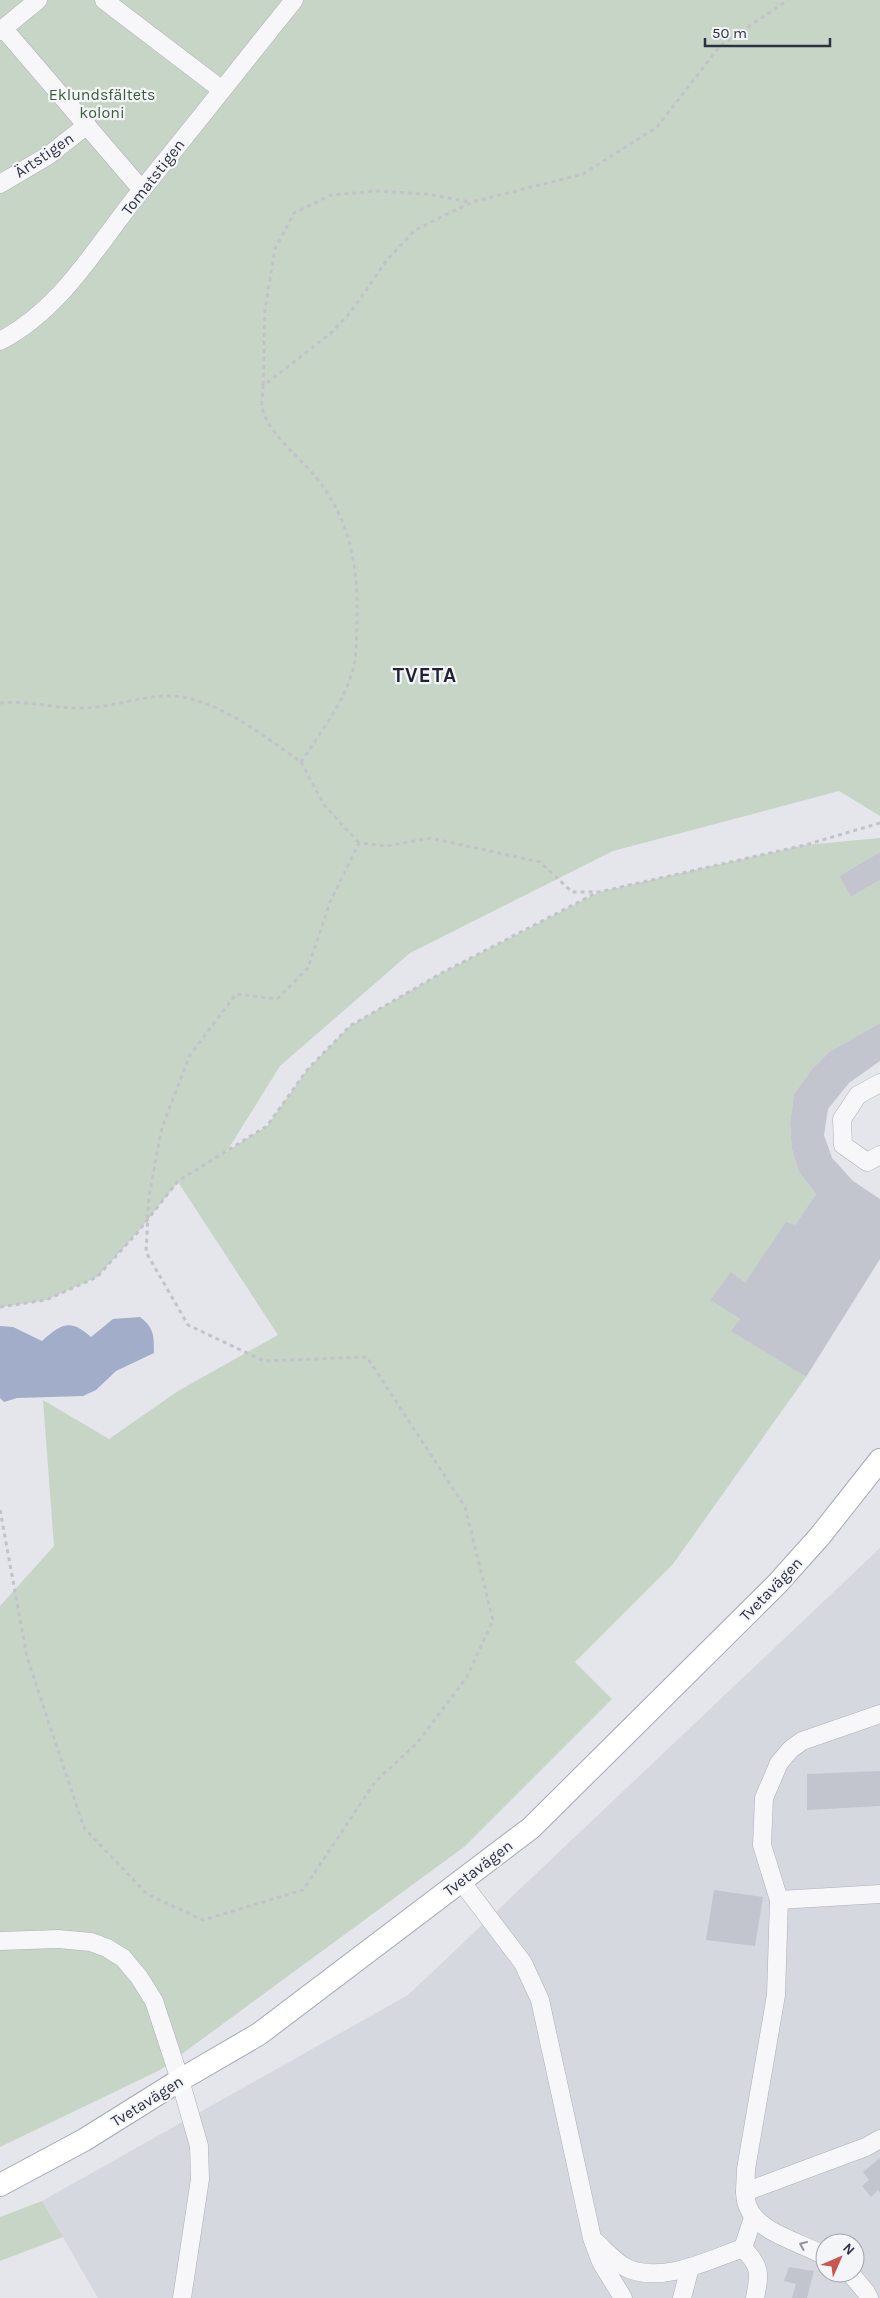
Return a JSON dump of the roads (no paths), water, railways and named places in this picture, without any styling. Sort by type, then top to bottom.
[{"type":"main road","name":"Tvetavägen","points":[[0,2186],[84,2140],[180,2080],[259,2034],[531,1828],[777,1584],[820,1536],[880,1460]]},
{"type":"street","points":[[38,0],[2,30],[142,190]]},
{"type":"street","points":[[104,0],[222,90]]},
{"type":"street","name":"Tomatstigen","points":[[0,341],[48,307],[75,278],[142,190],[294,0]]},
{"type":"street","name":"Ärtstigen","points":[[0,184],[49,155],[87,125]]},
{"type":"street","points":[[880,1083],[858,1095],[842,1119],[843,1144],[867,1162],[880,1156]]},
{"type":"street","points":[[815,2251],[781,2235],[753,2218],[747,2206],[745,2192],[746,2169],[776,1995],[778,1900],[762,1846],[764,1798],[779,1763],[791,1749],[802,1741],[880,1714]]},
{"type":"street","points":[[461,1881],[523,1963],[540,2000],[592,2238],[601,2262],[623,2298]]},
{"type":"street","points":[[778,1900],[880,1894]]},
{"type":"street","points":[[0,1941],[58,1939],[90,1942],[107,1948],[123,1958],[139,1977],[154,2001],[180,2080],[198,2146],[200,2179],[186,2260],[182,2298]]},
{"type":"street","points":[[745,2192],[866,2147],[880,2139]]},
{"type":"street","points":[[743,2248],[753,2218]]},
{"type":"street","points":[[592,2238],[616,2262],[628,2269],[657,2273],[690,2267],[743,2248]]},
{"type":"street","points":[[743,2248],[757,2266],[760,2276],[755,2298]]},
{"type":"street","points":[[682,2298],[690,2267]]},
{"type":"street","points":[[858,2283],[869,2298]]},
{"type":"water","points":[[140,1317],[151,1328],[154,1353],[116,1371],[96,1390],[83,1396],[17,1398],[4,1402],[0,1398],[0,1326],[13,1327],[42,1341],[60,1327],[71,1325],[84,1331],[91,1337],[113,1319]]},
{"type":"district","name":"TVETA","points":[[425,675]]},
{"type":"park label","name":"Eklundsfältets koloni","points":[[102,103]]}]
